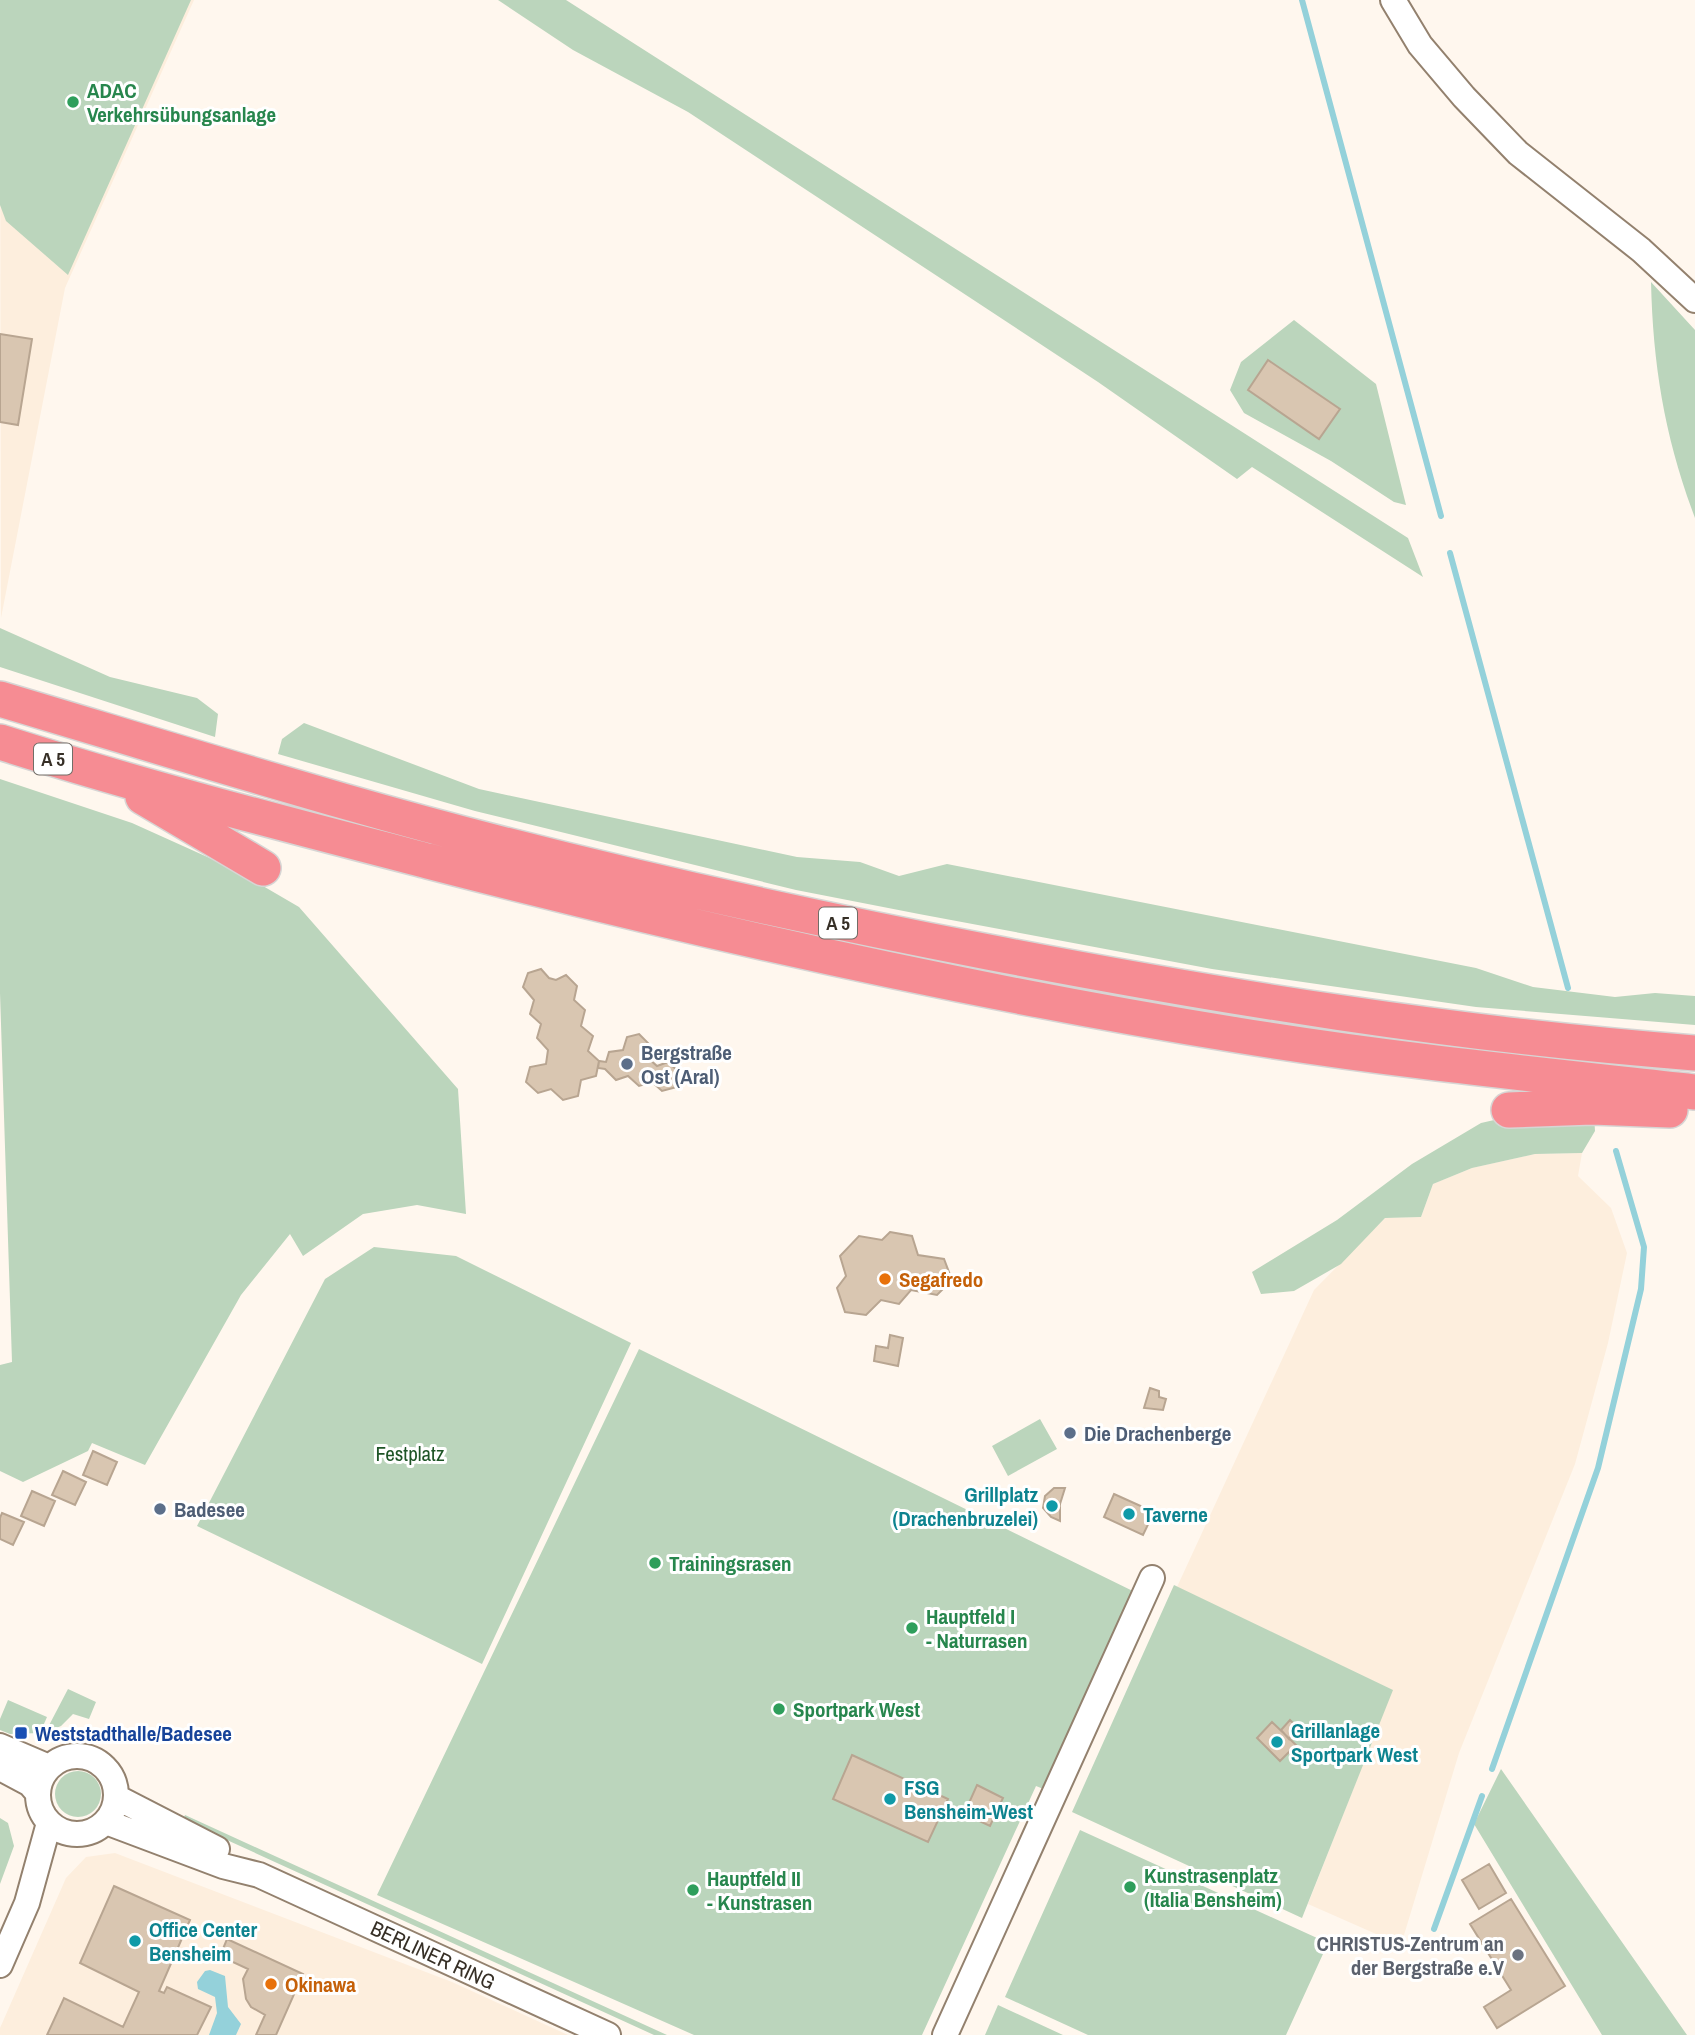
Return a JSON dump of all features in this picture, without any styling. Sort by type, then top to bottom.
[{"type":"highway","name":"A 5","points":[[0,699],[346,802],[565,859],[825,920],[1235,998],[1429,1027],[1612,1047],[1695,1053]]},
{"type":"highway","name":"A 5","points":[[0,742],[107,776],[557,895],[852,963],[1239,1036],[1430,1062],[1695,1092]]},
{"type":"highway","points":[[107,776],[263,869]]},
{"type":"highway","points":[[1509,1110],[1592,1107],[1695,1111]]},
{"type":"street","points":[[1393,0],[1420,45],[1464,97],[1518,153],[1642,250],[1695,300]]},
{"type":"street","points":[[945,2035],[1153,1578]]},
{"type":"street","points":[[0,1746],[49,1768]]},
{"type":"street","points":[[74,1755],[88,1757],[100,1763],[113,1778],[116,1797],[106,1822],[91,1832],[73,1835],[60,1831],[49,1823],[40,1809],[37,1792],[41,1779],[49,1768],[60,1759],[74,1755]]},
{"type":"street","points":[[0,1768],[30,1784],[37,1792]]},
{"type":"street","name":"BERLINER RING","points":[[116,1797],[235,1858],[259,1875]]},
{"type":"street","name":"BERLINER RING","points":[[106,1822],[223,1866],[259,1875],[608,2035]]},
{"type":"street","points":[[0,1965],[27,1903],[49,1823]]},
{"type":"street","points":[[27,1903],[73,1835]]},
{"type":"shaded area","name":"ADAC Verkehrsübungsanlage","points":[[0,0],[194,0],[65,288],[1,618]]},
{"type":"shaded area","points":[[1582,1153],[1578,1176],[1611,1208],[1627,1253],[1608,1343],[1575,1464],[1459,1753],[1401,1945],[1308,1904],[1392,1690],[1177,1587],[1314,1290],[1385,1218],[1421,1217],[1433,1184],[1472,1168],[1535,1154]]},
{"type":"shaded area","points":[[115,1853],[452,1982],[568,2035],[0,2035],[0,2028],[66,1878],[86,1857]]},
{"type":"green space","name":"ADAC Verkehrsübungsanlage","points":[[0,0],[191,0],[68,275],[6,221],[0,205]]},
{"type":"green space","points":[[498,0],[566,0],[1408,538],[1423,577],[1252,467],[1237,479],[1098,382],[688,112],[573,50]]},
{"type":"green space","points":[[1651,282],[1695,330],[1695,518],[1668,431],[1662,402],[1654,343]]},
{"type":"green space","points":[[1294,320],[1376,384],[1406,505],[1394,502],[1331,461],[1244,413],[1230,390],[1241,362]]},
{"type":"green space","points":[[0,628],[110,677],[197,698],[218,714],[215,737],[0,667]]},
{"type":"green space","points":[[304,723],[479,789],[797,857],[860,862],[899,876],[947,864],[1476,968],[1533,987],[1615,997],[1655,993],[1695,996],[1695,1025],[1476,1007],[1212,969],[796,890],[475,811],[278,754],[282,739]]},
{"type":"green space","points":[[0,779],[132,823],[234,869],[299,907],[458,1089],[466,1214],[417,1205],[363,1214],[303,1256],[290,1234],[241,1295],[145,1465],[92,1443],[88,1451],[23,1482],[0,1471],[0,1365],[12,1362],[0,993]]},
{"type":"green space","points":[[1538,1110],[1594,1116],[1595,1131],[1582,1153],[1535,1154],[1472,1168],[1433,1184],[1421,1217],[1385,1218],[1341,1264],[1294,1291],[1261,1294],[1252,1272],[1337,1220],[1412,1164],[1481,1123]]},
{"type":"green space","name":"Festplatz","points":[[374,1247],[456,1256],[631,1343],[482,1664],[197,1526],[325,1279]]},
{"type":"green space","name":"Sportpark West","points":[[639,1349],[1145,1597],[1051,1792],[1036,1786],[922,2035],[694,2035],[377,1895]]},
{"type":"green space","points":[[1040,1419],[1057,1449],[1008,1476],[992,1446]]},
{"type":"green space","points":[[1174,1585],[1393,1690],[1302,1918],[1072,1812]]},
{"type":"green space","points":[[68,1689],[96,1702],[89,1719],[73,1714],[61,1726],[45,1733]]},
{"type":"green space","points":[[8,1700],[47,1717],[40,1733],[10,1734],[0,1730],[0,1719]]},
{"type":"green space","points":[[1501,1769],[1687,2035],[1602,2035],[1474,1824]]},
{"type":"green space","points":[[78,1771],[94,1778],[101,1794],[94,1810],[78,1817],[62,1810],[55,1794],[62,1778]]},
{"type":"green space","points":[[185,1815],[667,2035],[654,2035],[183,1820]]},
{"type":"green space","points":[[0,1818],[8,1823],[14,1846],[0,1884]]},
{"type":"green space","name":"Kunstrasenplatz (Italia Bensheim)","points":[[1080,1830],[1328,1943],[1286,2035],[1088,2035],[1005,1997]]},
{"type":"green space","points":[[998,2005],[1063,2035],[985,2035]]},
{"type":"water","points":[[210,1970],[225,1976],[228,2007],[241,2024],[236,2035],[209,2035],[217,2013],[215,1997],[198,1989],[197,1982],[205,1971]]},
{"type":"building","points":[[0,334],[32,339],[18,425],[0,422]]},
{"type":"building","points":[[1268,360],[1340,409],[1319,439],[1248,390]]},
{"type":"building","points":[[541,969],[549,978],[556,980],[566,975],[577,986],[574,1000],[585,1010],[581,1026],[593,1036],[588,1051],[599,1061],[596,1076],[581,1080],[578,1096],[563,1100],[551,1089],[538,1093],[526,1082],[530,1067],[546,1064],[548,1050],[537,1038],[541,1024],[530,1014],[534,1000],[523,987],[528,973]]},
{"type":"building","name":"Bergstraße Ost (Aral)","points":[[639,1034],[649,1044],[647,1057],[657,1066],[668,1062],[679,1072],[677,1087],[662,1091],[652,1082],[639,1086],[628,1076],[616,1080],[605,1069],[598,1068],[599,1061],[606,1062],[609,1052],[623,1050],[627,1037]]},
{"type":"building","points":[[890,1232],[912,1236],[918,1255],[944,1259],[952,1280],[937,1295],[911,1290],[899,1304],[881,1300],[866,1315],[845,1312],[837,1288],[846,1276],[840,1256],[859,1236],[882,1240]]},
{"type":"building","points":[[890,1335],[903,1338],[898,1366],[874,1361],[876,1346],[888,1348]]},
{"type":"building","points":[[1150,1388],[1159,1391],[1159,1397],[1166,1399],[1163,1410],[1144,1408]]},
{"type":"building","points":[[93,1451],[117,1462],[107,1485],[83,1475]]},
{"type":"building","points":[[63,1471],[86,1482],[75,1505],[52,1495]]},
{"type":"building","name":"Grillplatz (Drachenbruzelei)","points":[[1054,1488],[1065,1488],[1060,1504],[1060,1521],[1051,1517],[1043,1508],[1045,1496]]},
{"type":"building","points":[[32,1491],[55,1501],[44,1526],[21,1516]]},
{"type":"building","name":"Taverne","points":[[1114,1494],[1154,1512],[1143,1535],[1104,1517]]},
{"type":"building","points":[[2,1513],[24,1522],[13,1545],[0,1539]]},
{"type":"building","points":[[1290,1720],[1299,1729],[1289,1739],[1281,1730]]},
{"type":"building","name":"Grillanlage Sportpark West","points":[[1272,1722],[1296,1745],[1280,1761],[1257,1738]]},
{"type":"building","name":"FSG Bensheim-West","points":[[852,1755],[948,1799],[928,1842],[833,1799]]},
{"type":"building","points":[[977,1785],[1003,1798],[990,1826],[964,1814]]},
{"type":"building","points":[[1489,1864],[1506,1893],[1479,1909],[1462,1880]]},
{"type":"building","name":"Office Center Bensheim","points":[[114,1886],[190,1920],[159,1991],[164,1993],[167,1987],[211,2007],[197,2035],[47,2035],[64,1998],[123,2027],[139,1992],[80,1963]]},
{"type":"building","name":"CHRISTUS-Zentrum an der Bergstraße e.V","points":[[1511,1899],[1565,1986],[1497,2028],[1484,2007],[1511,1990],[1470,1924]]},
{"type":"building","name":"Okinawa","points":[[227,1939],[303,1974],[276,2035],[256,2035],[265,2015],[251,2007],[246,1999],[243,1979],[248,1969],[220,1956]]},
{"type":"waterway","points":[[1302,0],[1441,516]]},
{"type":"waterway","points":[[1450,553],[1568,988]]},
{"type":"waterway","points":[[1492,1769],[1598,1468],[1641,1289],[1644,1247],[1616,1151]]},
{"type":"waterway","points":[[1434,1929],[1482,1796]]},
{"type":"place","name":"ADAC Verkehrsübungsanlage","points":[[73,102]]},
{"type":"place","name":"Bergstraße Ost (Aral)","points":[[627,1064]]},
{"type":"place","name":"Segafredo","points":[[885,1279]]},
{"type":"place","name":"Die Drachenberge","points":[[1070,1433]]},
{"type":"place","name":"Grillplatz (Drachenbruzelei)","points":[[1052,1506]]},
{"type":"place","name":"Badesee","points":[[160,1509]]},
{"type":"place","name":"Taverne","points":[[1129,1514]]},
{"type":"place","name":"Trainingsrasen","points":[[655,1563]]},
{"type":"place","name":"Hauptfeld I - Naturrasen","points":[[912,1628]]},
{"type":"place","name":"Sportpark West","points":[[779,1709]]},
{"type":"place","name":"Weststadthalle/Badesee","points":[[21,1733]]},
{"type":"place","name":"Grillanlage Sportpark West","points":[[1277,1742]]},
{"type":"place","name":"FSG Bensheim-West","points":[[890,1799]]},
{"type":"place","name":"Kunstrasenplatz (Italia Bensheim)","points":[[1130,1887]]},
{"type":"place","name":"Hauptfeld II - Kunstrasen","points":[[693,1890]]},
{"type":"place","name":"Office Center Bensheim","points":[[135,1941]]},
{"type":"place","name":"CHRISTUS-Zentrum an der Bergstraße e.V","points":[[1518,1955]]},
{"type":"place","name":"Okinawa","points":[[271,1984]]}]
